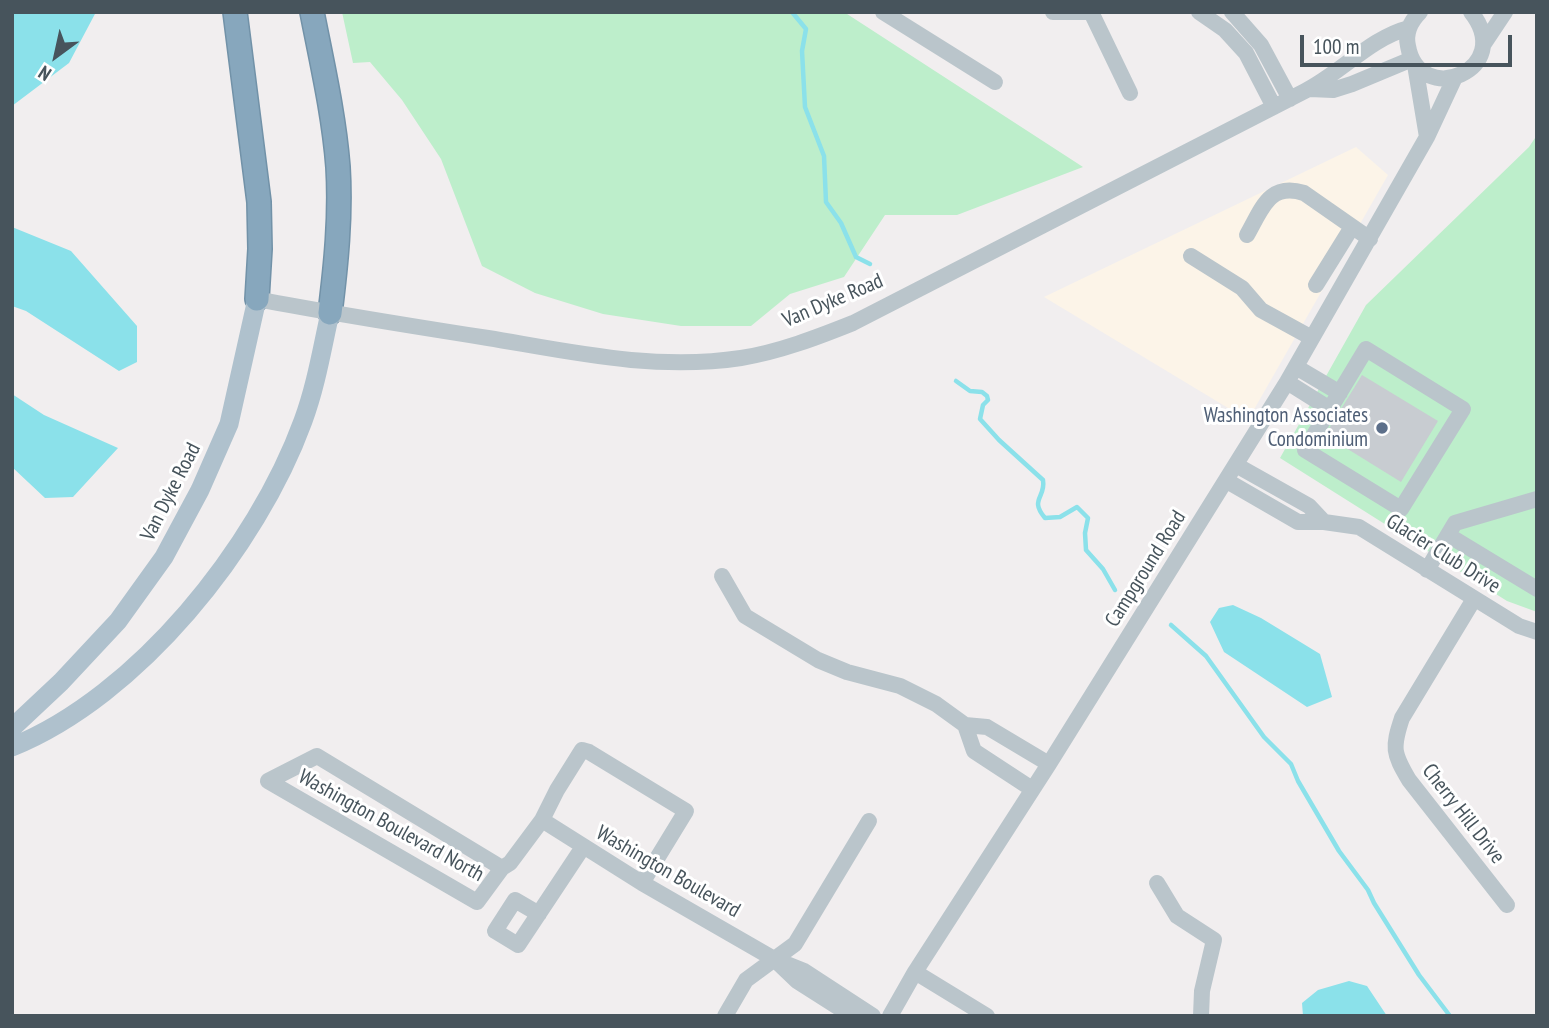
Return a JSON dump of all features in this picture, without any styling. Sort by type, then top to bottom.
[{"type":"highway","points":[[235,12],[259,202],[257,299]]},
{"type":"highway","points":[[312,12],[328,90],[338,169],[337,248],[330,313]]},
{"type":"main road","name":"Van Dyke Road","points":[[12,728],[61,682],[118,621],[164,557],[200,490],[229,424],[257,299]]},
{"type":"main road","points":[[12,747],[29,740],[98,698],[158,644],[205,592],[250,526],[288,456],[303,420],[318,370],[330,313]]},
{"type":"street","points":[[883,12],[995,82]]},
{"type":"street","points":[[1053,12],[1089,12],[1130,93]]},
{"type":"street","points":[[1199,12],[1225,30],[1246,53],[1274,107]]},
{"type":"street","points":[[1232,12],[1261,45],[1290,99]]},
{"type":"street","points":[[1420,12],[1409,28],[1407,41],[1414,62],[1427,137]]},
{"type":"street","points":[[1414,62],[1425,73],[1437,78],[1455,77],[1473,68],[1480,58],[1483,33],[1471,12]]},
{"type":"street","points":[[1483,46],[1505,12]]},
{"type":"street","name":"Van Dyke Road","points":[[257,299],[559,352],[628,361],[690,363],[744,358],[814,339],[853,323],[1310,89],[1384,38],[1409,28]]},
{"type":"street","name":"Van Dyke Road","points":[[1310,89],[1333,90],[1414,62]]},
{"type":"street","name":"Campground Road","points":[[890,1016],[915,972],[1049,764],[1287,382],[1427,137],[1455,77]]},
{"type":"street","points":[[1247,235],[1269,197],[1286,190],[1304,193],[1370,239]]},
{"type":"street","points":[[1316,285],[1352,227]]},
{"type":"street","points":[[1191,256],[1242,288],[1261,310],[1312,338]]},
{"type":"street","points":[[1366,349],[1463,408],[1401,509],[1305,450],[1330,409],[1366,349]]},
{"type":"street","points":[[1296,367],[1340,393]]},
{"type":"street","points":[[1287,382],[1330,409]]},
{"type":"street","points":[[1236,465],[1308,506],[1324,522]]},
{"type":"street","name":"Glacier Club Drive","points":[[1227,481],[1298,522],[1324,522],[1359,527],[1474,599],[1519,625],[1537,632]]},
{"type":"street","points":[[1268,504],[1278,489]]},
{"type":"street","points":[[1427,570],[1455,523],[1537,499]]},
{"type":"street","points":[[1448,535],[1537,589]]},
{"type":"street","points":[[722,576],[745,616],[818,660],[846,672],[900,686],[936,704],[965,725],[987,727],[1049,764]]},
{"type":"street","name":"Cherry Hill Drive","points":[[1474,599],[1402,718],[1395,740],[1396,759],[1409,780],[1507,905]]},
{"type":"street","points":[[965,725],[974,751],[1032,789]]},
{"type":"street","name":"Washington Boulevard North","points":[[502,867],[317,756],[268,781],[477,902],[502,867],[510,863],[542,820],[582,750],[686,811],[642,883]]},
{"type":"street","name":"Washington Boulevard","points":[[542,820],[642,883],[774,959],[804,971],[873,1016]]},
{"type":"street","points":[[724,1016],[746,979],[795,944],[869,821]]},
{"type":"street","points":[[539,914],[583,847]]},
{"type":"street","points":[[1157,883],[1177,916],[1214,940],[1202,991],[1201,1016]]},
{"type":"street","name":"Washington Boulevard","points":[[774,959],[797,981],[852,1016]]},
{"type":"street","points":[[915,972],[987,1016]]},
{"type":"shaded area","points":[[1356,147],[1388,175],[1248,420],[1044,297]]},
{"type":"green space","points":[[342,12],[844,12],[1083,167],[957,215],[885,215],[844,277],[790,294],[751,326],[681,326],[603,314],[535,293],[482,266],[441,159],[402,100],[370,62],[353,63]]},
{"type":"green space","points":[[1537,135],[1537,612],[1507,601],[1280,458],[1366,305],[1529,147]]},
{"type":"water","points":[[12,12],[96,12],[69,63],[12,106]]},
{"type":"water","points":[[12,227],[71,251],[137,326],[137,362],[119,371],[26,311],[12,306]]},
{"type":"water","points":[[12,394],[44,415],[118,448],[73,497],[45,498],[12,467]]},
{"type":"water","points":[[1233,605],[1261,618],[1320,654],[1332,697],[1307,707],[1224,652],[1210,622],[1219,608]]},
{"type":"water","points":[[1349,981],[1367,986],[1387,1016],[1303,1016],[1302,1003],[1318,990]]},
{"type":"building","name":"Washington Associates Condominium","points":[[1362,375],[1438,421],[1401,482],[1325,435]]},
{"type":"waterway","points":[[792,12],[806,29],[802,51],[805,107],[824,156],[826,202],[841,223],[856,257],[870,264]]},
{"type":"waterway","points":[[956,381],[970,391],[982,392],[987,396],[988,400],[983,405],[980,419],[1043,480],[1038,507],[1045,518],[1060,517],[1077,507],[1088,518],[1086,550],[1103,569],[1115,590]]},
{"type":"waterway","points":[[1171,625],[1206,656],[1264,737],[1291,764],[1339,851],[1368,890],[1419,975],[1450,1016]]},
{"type":"place","name":"Washington Associates Condominium","points":[[1382,428]]}]
